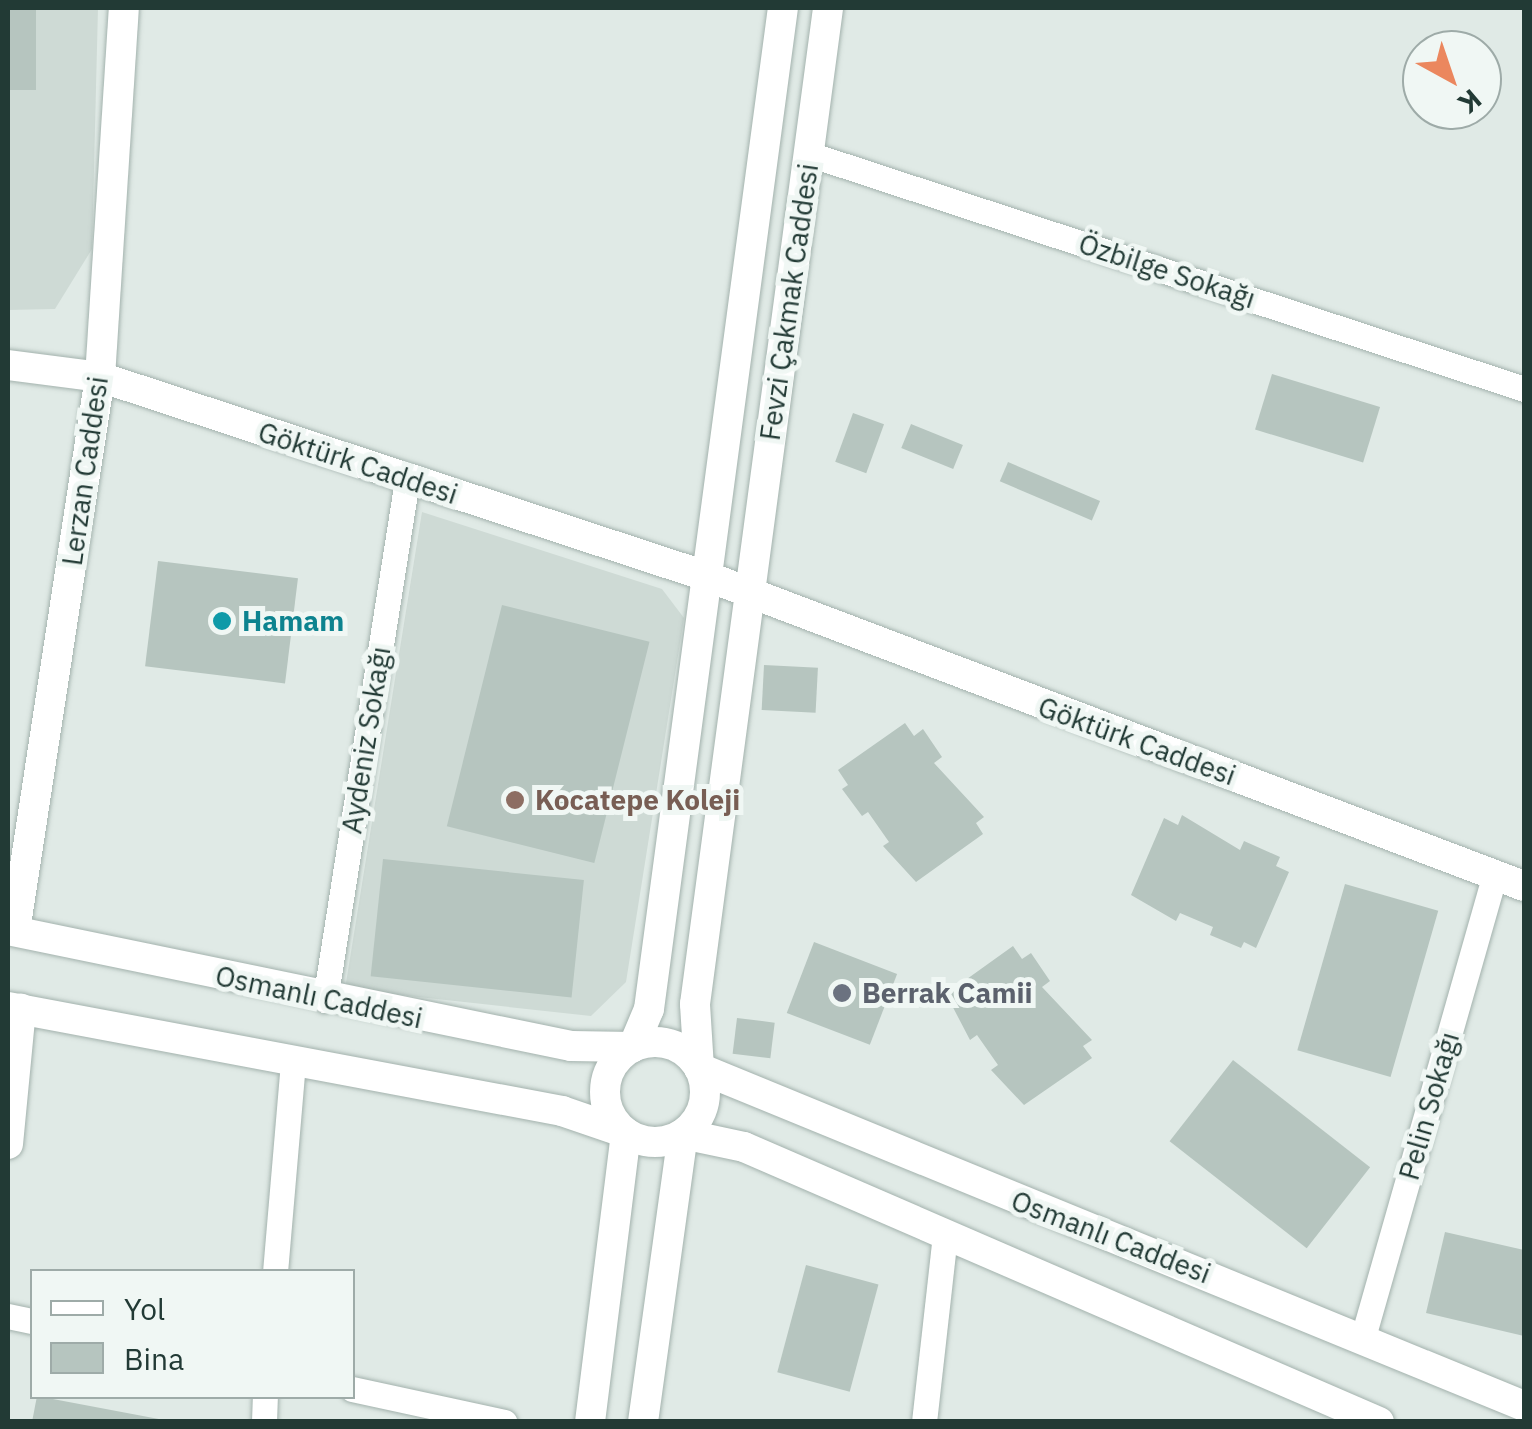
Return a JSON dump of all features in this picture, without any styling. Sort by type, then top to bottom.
[{"type":"main road","name":"Lerzan Caddesi","points":[[11,931],[100,377],[124,8]]},
{"type":"main road","name":"Fevzi Çakmak Caddesi","points":[[634,1047],[648,1009],[783,8]]},
{"type":"main road","name":"Fevzi Çakmak Caddesi","points":[[699,1068],[695,1004],[828,8]]},
{"type":"main road","name":"Göktürk Caddesi","points":[[8,365],[100,377],[706,576]]},
{"type":"main road","points":[[706,576],[749,596]]},
{"type":"main road","name":"Göktürk Caddesi","points":[[749,596],[1524,886]]},
{"type":"main road","name":"Osmanlı Caddesi","points":[[11,931],[325,1000],[572,1046],[634,1047]]},
{"type":"main road","points":[[8,1144],[14,1008],[562,1110],[651,1142],[683,1134],[744,1147],[1379,1422]]},
{"type":"main road","points":[[590,1422],[626,1133],[608,1111],[605,1084],[634,1047],[667,1043],[699,1068],[703,1108],[683,1134],[643,1422]]},
{"type":"main road","name":"Osmanlı Caddesi","points":[[699,1068],[760,1099],[1363,1336],[1524,1406]]},
{"type":"street","name":"Özbilge Sokağı","points":[[808,154],[1524,388]]},
{"type":"street","name":"Aydeniz Sokağı","points":[[325,1000],[407,480]]},
{"type":"street","name":"Pelin Sokağı","points":[[1363,1336],[1495,875]]},
{"type":"street","points":[[275,1269],[293,1062]]},
{"type":"street","points":[[924,1422],[946,1234]]},
{"type":"street","points":[[355,1389],[504,1422]]},
{"type":"shaded area","points":[[8,8],[98,8],[92,249],[55,309],[8,310]]},
{"type":"shaded area","name":"Kocatepe Koleji","points":[[422,512],[662,589],[684,618],[626,982],[591,1016],[345,989]]},
{"type":"building","points":[[8,8],[36,8],[36,90],[8,90]]},
{"type":"building","points":[[1272,374],[1380,407],[1363,463],[1255,429]]},
{"type":"building","points":[[853,413],[884,424],[866,473],[835,462]]},
{"type":"building","points":[[911,424],[963,445],[953,469],[901,448]]},
{"type":"building","points":[[1008,462],[1100,501],[1092,520],[1000,481]]},
{"type":"building","name":"Hamam","points":[[158,561],[298,578],[285,683],[145,666]]},
{"type":"building","points":[[502,605],[649,642],[594,863],[447,826]]},
{"type":"building","points":[[764,665],[818,668],[816,713],[762,710]]},
{"type":"building","points":[[905,723],[914,736],[923,729],[942,757],[934,763],[984,817],[976,823],[983,834],[916,882],[883,846],[889,842],[868,812],[862,816],[842,789],[848,785],[838,770]]},
{"type":"building","points":[[1182,815],[1240,850],[1244,841],[1280,857],[1276,866],[1289,872],[1256,948],[1244,942],[1241,948],[1210,935],[1213,927],[1180,913],[1176,921],[1131,895],[1164,818],[1178,825]]},
{"type":"building","points":[[383,859],[584,880],[572,997],[371,976]]},
{"type":"building","points":[[1345,884],[1438,911],[1391,1077],[1297,1050]]},
{"type":"building","name":"Berrak Camii","points":[[814,942],[897,974],[870,1045],[787,1013]]},
{"type":"building","points":[[1013,946],[1022,959],[1031,953],[1050,981],[1042,987],[1092,1040],[1083,1046],[1092,1058],[1024,1105],[991,1070],[998,1065],[977,1035],[970,1040],[946,994]]},
{"type":"building","points":[[737,1018],[775,1023],[770,1058],[733,1054]]},
{"type":"building","points":[[1233,1060],[1370,1167],[1307,1248],[1170,1141]]},
{"type":"building","points":[[1445,1232],[1524,1250],[1524,1336],[1426,1313]]},
{"type":"building","points":[[806,1265],[878,1284],[850,1392],[777,1372]]},
{"type":"building","points":[[36,1399],[164,1420],[164,1422],[32,1422]]},
{"type":"place","name":"Hamam","points":[[222,621]]},
{"type":"place","name":"Kocatepe Koleji","points":[[515,800]]},
{"type":"place","name":"Berrak Camii","points":[[842,993]]}]
